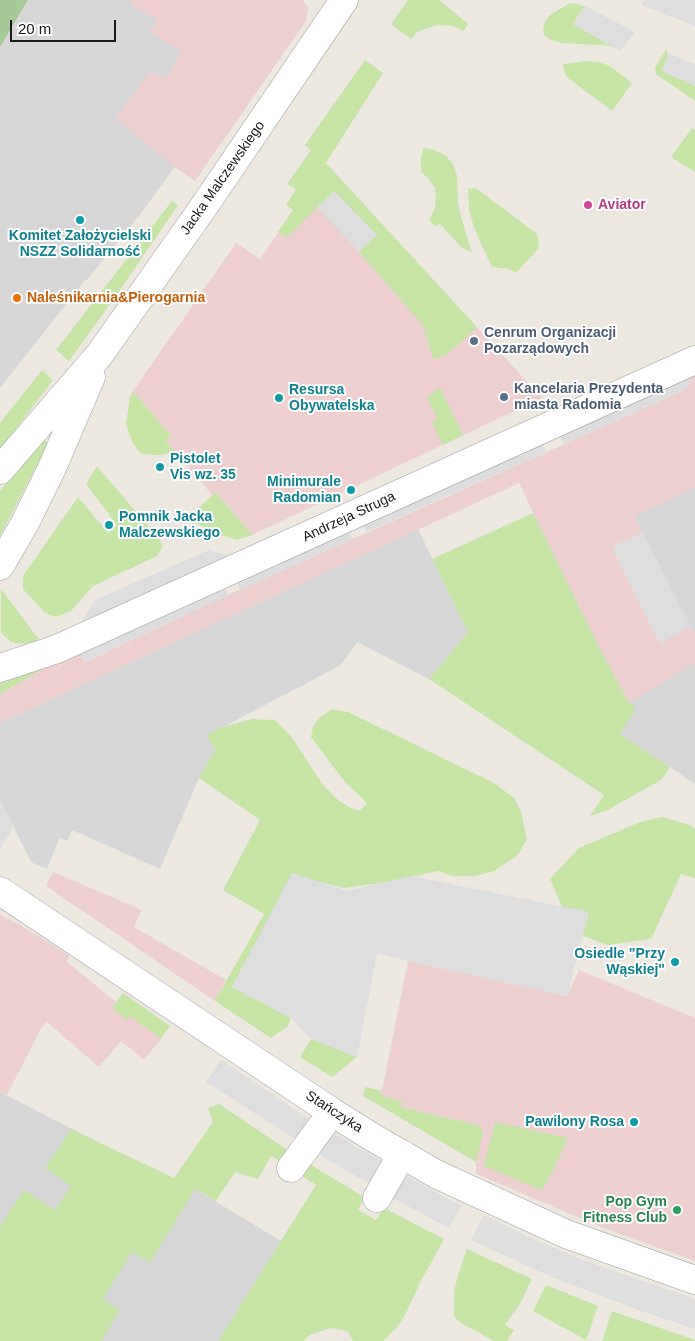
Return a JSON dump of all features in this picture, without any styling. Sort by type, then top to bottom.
[{"type":"street","name":"Jacka Malczewskiego","points":[[0,470],[100,354],[207,202],[340,1]]},
{"type":"street","name":"Jacka Malczewskiego","points":[[0,566],[25,523],[52,468],[100,354]]},
{"type":"street","name":"Andrzeja Struga","points":[[0,668],[57,649],[695,360]]},
{"type":"street","name":"Stańczyka","points":[[0,891],[332,1112],[436,1174],[566,1234],[695,1280]]},
{"type":"street","points":[[291,1168],[332,1112]]},
{"type":"street","points":[[377,1198],[402,1154]]},
{"type":"shaded area","points":[[28,0],[242,0],[215,112],[141,213],[0,388],[0,45]]},
{"type":"shaded area","points":[[132,0],[303,0],[308,8],[306,21],[195,181],[115,118],[151,71],[166,79],[181,51],[150,32],[158,20],[130,4]]},
{"type":"shaded area","points":[[644,0],[695,0],[695,26],[641,5]]},
{"type":"shaded area","points":[[585,6],[635,32],[620,51],[573,24]]},
{"type":"shaded area","points":[[668,53],[695,64],[695,86],[662,71]]},
{"type":"shaded area","name":"Resursa Obywatelska","points":[[325,163],[542,398],[252,535],[216,492],[213,496],[168,443],[166,440],[171,436],[133,391],[236,243],[260,259]]},
{"type":"shaded area","points":[[334,191],[377,235],[359,252],[317,207]]},
{"type":"shaded area","points":[[692,372],[695,373],[695,488],[635,516],[695,634],[695,663],[629,703],[601,651],[519,483],[0,723],[0,694],[51,664],[79,650],[85,662],[228,595],[687,389]]},
{"type":"shaded area","points":[[692,372],[687,389],[564,444],[558,432]]},
{"type":"shaded area","points":[[695,402],[695,784],[620,734],[629,703],[601,651],[533,513]]},
{"type":"shaded area","points":[[540,440],[546,452],[366,532],[361,521]]},
{"type":"shaded area","points":[[347,528],[352,539],[240,590],[234,577]]},
{"type":"shaded area","points":[[418,529],[468,632],[429,679],[357,642],[341,665],[208,735],[215,750],[199,778],[160,869],[72,830],[67,841],[60,838],[47,869],[31,862],[0,800],[0,723]]},
{"type":"shaded area","points":[[643,532],[691,626],[660,644],[612,547]]},
{"type":"shaded area","points":[[209,550],[228,556],[81,623],[95,600]]},
{"type":"shaded area","points":[[222,583],[228,595],[84,662],[79,650]]},
{"type":"shaded area","points":[[0,800],[13,827],[0,850]]},
{"type":"shaded area","points":[[53,872],[142,910],[134,927],[226,980],[215,1001],[46,886]]},
{"type":"shaded area","points":[[292,873],[347,891],[411,876],[589,912],[567,996],[377,954],[357,1057],[311,1039],[291,1018],[232,987]]},
{"type":"shaded area","points":[[0,914],[70,956],[66,961],[116,1002],[112,1008],[127,1019],[130,1015],[161,1039],[144,1060],[121,1041],[99,1067],[47,1022],[41,1028],[7,1095],[0,1092]]},
{"type":"shaded area","points":[[408,961],[567,996],[579,970],[695,1018],[695,1261],[604,1228],[476,1174],[476,1162],[482,1131],[478,1125],[401,1107],[381,1096]]},
{"type":"shaded area","points":[[221,1060],[313,1122],[298,1141],[206,1082]]},
{"type":"shaded area","points":[[0,1092],[195,1189],[281,1241],[218,1341],[0,1341]]},
{"type":"shaded area","points":[[333,1133],[386,1164],[373,1186],[318,1154]]},
{"type":"shaded area","points":[[403,1174],[461,1206],[449,1228],[391,1197]]},
{"type":"shaded area","points":[[484,1215],[582,1260],[695,1299],[695,1329],[554,1278],[471,1240]]},
{"type":"green space","points":[[0,0],[28,0],[0,47]]},
{"type":"green space","points":[[408,0],[439,0],[468,24],[464,31],[453,26],[437,25],[417,32],[411,39],[391,24]]},
{"type":"green space","points":[[570,3],[585,6],[573,24],[613,46],[561,43],[544,35],[545,21],[550,15]]},
{"type":"green space","points":[[666,49],[668,53],[663,71],[695,86],[695,101],[656,74],[655,68]]},
{"type":"green space","points":[[365,60],[383,73],[326,163],[477,327],[445,356],[433,359],[423,325],[359,252],[377,235],[334,191],[287,237],[278,232],[293,210],[286,205],[296,189],[287,184],[311,150],[305,145]]},
{"type":"green space","points":[[585,61],[599,62],[610,66],[632,83],[612,111],[567,77],[563,64]]},
{"type":"green space","points":[[692,128],[695,130],[695,172],[671,157]]},
{"type":"green space","points":[[423,148],[435,150],[446,156],[453,164],[457,176],[460,213],[472,253],[462,248],[440,224],[435,227],[429,220],[435,208],[436,199],[435,188],[421,172]]},
{"type":"green space","points":[[476,188],[537,234],[539,245],[537,250],[516,273],[509,269],[492,267],[481,244],[469,210],[468,189]]},
{"type":"green space","points":[[172,201],[178,205],[69,361],[56,350]]},
{"type":"green space","points":[[42,370],[53,380],[0,450],[0,423]]},
{"type":"green space","points":[[440,388],[463,435],[443,445],[432,422],[437,418],[427,397]]},
{"type":"green space","points":[[133,391],[171,436],[166,441],[176,452],[159,455],[141,454],[133,444],[126,424],[130,397]]},
{"type":"green space","points":[[40,440],[47,441],[47,446],[0,536],[0,491]]},
{"type":"green space","points":[[97,466],[163,546],[157,556],[93,586],[71,611],[56,617],[45,613],[23,589],[23,576],[78,497],[108,533],[117,525],[86,484]]},
{"type":"green space","points":[[216,492],[252,535],[237,540],[214,533],[196,523],[191,515]]},
{"type":"green space","points":[[533,513],[601,651],[629,703],[636,708],[620,734],[668,766],[669,769],[661,780],[606,811],[590,816],[604,795],[429,679],[468,632],[432,559]]},
{"type":"green space","points":[[1,589],[39,640],[30,644],[11,642],[1,633]]},
{"type":"green space","points":[[51,664],[0,694],[0,681]]},
{"type":"green space","points":[[332,709],[348,712],[494,783],[514,798],[521,811],[527,839],[518,855],[494,871],[476,876],[452,876],[438,871],[381,883],[343,888],[293,873],[232,987],[291,1018],[288,1026],[271,1038],[215,1001],[264,914],[223,890],[260,820],[199,778],[215,750],[207,735],[219,728],[252,719],[275,720],[291,736],[323,785],[339,801],[360,811],[367,803],[345,782],[311,737],[313,727],[319,718]]},
{"type":"green space","points":[[662,817],[690,825],[695,829],[695,878],[681,874],[651,939],[607,945],[581,935],[563,909],[550,879],[579,848],[640,822]]},
{"type":"green space","points":[[123,993],[170,1026],[161,1039],[130,1016],[127,1020],[112,1008]]},
{"type":"green space","points":[[311,1039],[357,1057],[332,1077],[300,1057]]},
{"type":"green space","points":[[365,1087],[382,1091],[382,1096],[402,1101],[401,1107],[478,1125],[483,1131],[476,1162],[363,1096]]},
{"type":"green space","points":[[219,1104],[289,1151],[282,1163],[271,1156],[258,1179],[235,1172],[216,1201],[195,1189],[150,1263],[132,1252],[103,1299],[120,1310],[101,1341],[0,1341],[0,1226],[24,1190],[55,1210],[71,1186],[45,1168],[71,1129],[174,1178],[213,1122],[208,1108]]},
{"type":"green space","points":[[495,1122],[568,1138],[548,1181],[541,1190],[484,1166]]},
{"type":"green space","points":[[308,1163],[364,1197],[358,1210],[376,1220],[384,1208],[444,1239],[403,1319],[383,1341],[353,1341],[348,1331],[330,1328],[309,1335],[304,1341],[218,1341],[316,1185],[301,1175]]},
{"type":"green space","points":[[467,1249],[532,1279],[521,1302],[505,1325],[514,1330],[507,1341],[494,1341],[459,1322],[454,1316],[454,1292]]},
{"type":"green space","points":[[546,1285],[598,1306],[586,1340],[533,1311]]},
{"type":"green space","points":[[612,1311],[695,1340],[695,1341],[602,1341]]},
{"type":"place","name":"Aviator","points":[[588,205]]},
{"type":"place","name":"Komitet Założycielski NSZZ Solidarność","points":[[80,220]]},
{"type":"place","name":"Naleśnikarnia&Pierogarnia","points":[[17,298]]},
{"type":"place","name":"Cenrum Organizacji Pozarządowych","points":[[474,341]]},
{"type":"place","name":"Kancelaria Prezydenta miasta Radomia","points":[[504,397]]},
{"type":"place","name":"Resursa Obywatelska","points":[[279,398]]},
{"type":"place","name":"Pistolet Vis wz. 35","points":[[160,467]]},
{"type":"place","name":"Minimurale Radomian","points":[[351,490]]},
{"type":"place","name":"Pomnik Jacka Malczewskiego","points":[[109,525]]},
{"type":"place","name":"Osiedle \"Przy Wąskiej\"","points":[[675,962]]},
{"type":"place","name":"Pawilony Rosa","points":[[634,1122]]},
{"type":"place","name":"Pop Gym Fitness Club","points":[[677,1210]]}]
